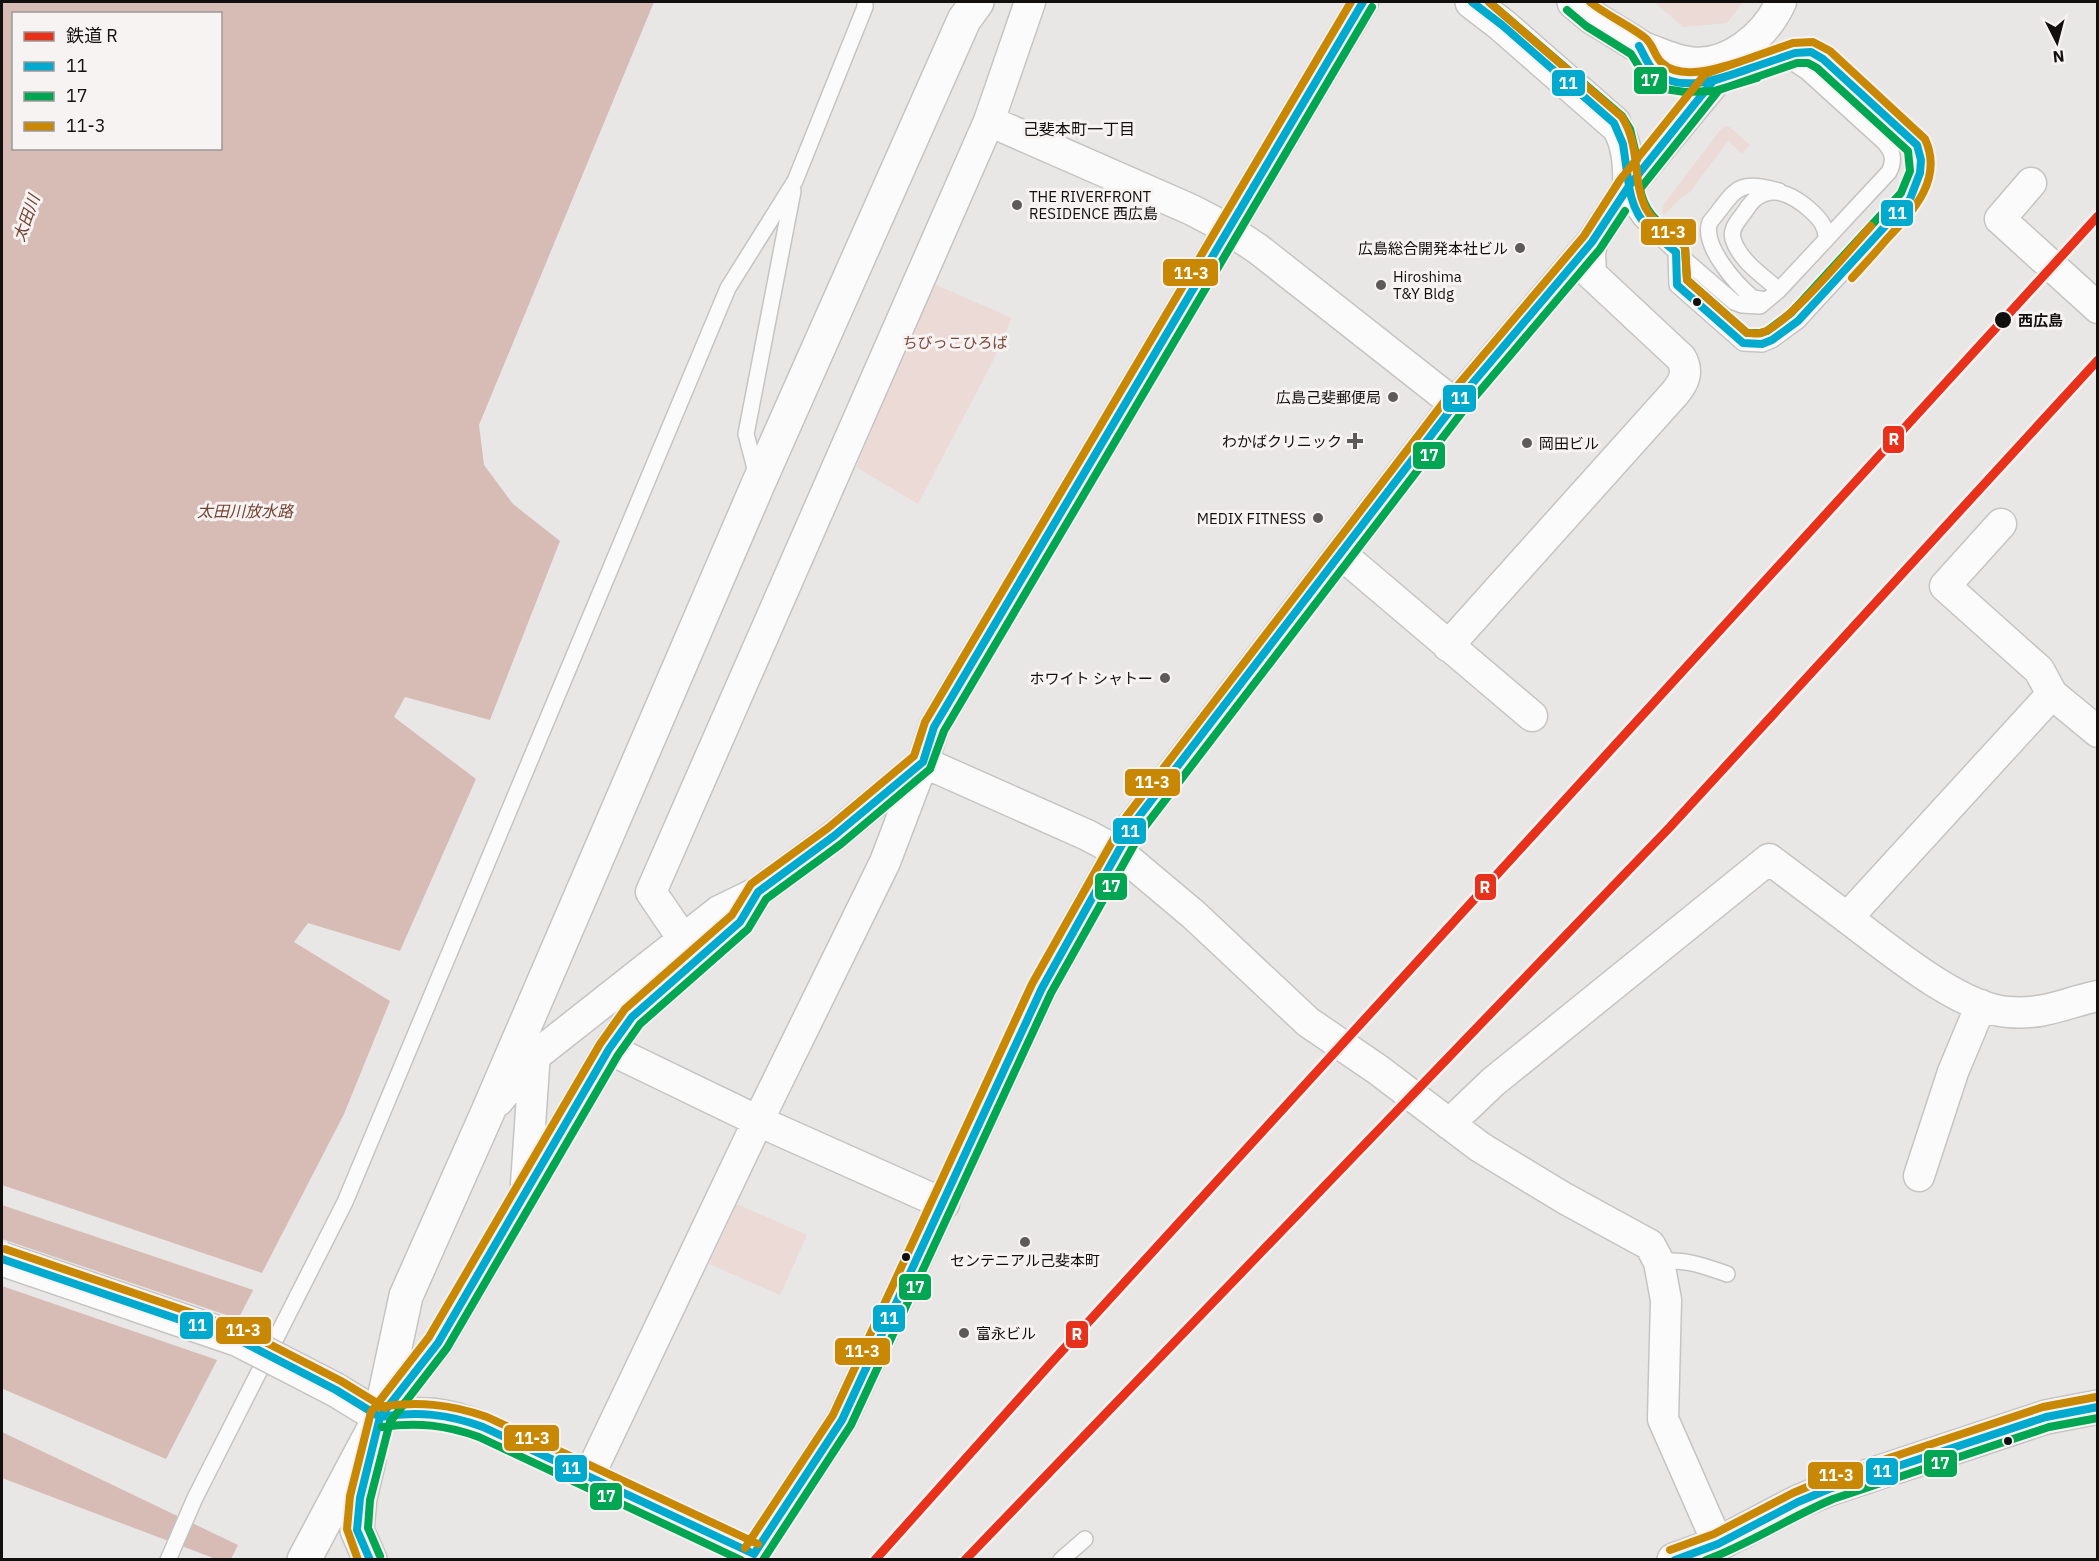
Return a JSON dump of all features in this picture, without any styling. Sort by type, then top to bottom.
[{"type":"street","points":[[370,1560],[357,1530],[360,1498],[406,1296],[759,482],[964,20],[977,2]]},
{"type":"street","points":[[683,939],[651,892],[989,121],[1030,2]]},
{"type":"street","points":[[589,1476],[758,1121],[885,862],[934,727],[1364,2]]},
{"type":"street","points":[[1472,2],[1502,25],[1614,123],[1624,141],[1628,187]]},
{"type":"street","points":[[1574,2],[1592,17],[1640,46],[1691,63],[1718,60],[1742,49]]},
{"type":"street","points":[[2,1259],[239,1341],[336,1390],[380,1417],[426,1412],[454,1416],[483,1427],[589,1476],[752,1557],[842,1420],[944,1204],[1042,988],[1134,823],[1455,404],[1592,242],[1628,187],[1713,81],[1761,31],[1781,2]]},
{"type":"street","points":[[989,121],[1192,210],[1228,229],[1258,249],[1455,404]]},
{"type":"street","points":[[2031,183],[1995,227],[2097,308]]},
{"type":"street","points":[[1448,646],[1685,379],[1686,372],[1681,358],[1591,274],[1592,242]]},
{"type":"street","points":[[2001,524],[1945,586],[2039,670],[2052,694],[2097,732]]},
{"type":"street","points":[[1341,554],[1532,716]]},
{"type":"street","points":[[1847,918],[2052,694]]},
{"type":"street","points":[[923,762],[1087,834],[1119,852],[1194,915],[1308,1022],[1377,1069],[1480,1147],[1564,1198],[1650,1245],[1659,1262],[1664,1280],[1667,1310],[1663,1419],[1695,1554],[1798,1502],[1829,1490],[2046,1417],[2097,1407]]},
{"type":"street","points":[[486,1116],[535,1056],[719,911],[758,892],[834,836],[923,762]]},
{"type":"street","points":[[1449,1124],[1493,1082],[1769,859],[1934,981],[1981,1005],[2004,1012],[2024,1013],[2053,1010],[2097,996]]},
{"type":"street","points":[[304,1560],[380,1417],[438,1343],[609,1049],[632,1017],[740,922],[758,892]]},
{"type":"street","points":[[526,1190],[540,988]]},
{"type":"street","points":[[1919,1176],[1953,1072],[1981,1005]]},
{"type":"street","points":[[609,1049],[758,1121],[944,1204]]},
{"type":"lane","points":[[759,482],[746,434],[795,181],[865,2]]},
{"type":"lane","points":[[1640,46],[1653,71],[1669,79],[1686,82],[1713,81],[1795,53],[1811,52],[1823,59],[1917,145],[1922,164],[1919,179],[1910,199],[1798,321],[1778,337],[1762,344],[1743,343],[1677,285],[1676,252]]},
{"type":"lane","points":[[1628,187],[1636,212],[1641,219],[1734,302],[1751,307],[1760,306],[1774,295],[1893,165],[1892,153],[1884,142],[1807,72],[1795,63],[1778,59]]},
{"type":"lane","points":[[168,1560],[195,1498],[345,1202],[728,288],[795,181]]},
{"type":"lane","points":[[1774,295],[1759,301],[1745,292],[1717,257],[1708,234],[1710,222],[1739,188],[1754,184],[1796,197],[1825,227],[1826,240]]},
{"type":"lane","points":[[1774,295],[1740,255],[1733,238],[1733,230],[1736,222],[1755,199],[1775,192],[1786,193]]},
{"type":"lane","points":[[1659,1262],[1673,1260],[1690,1262],[1726,1274]]},
{"type":"lane","points":[[1061,1560],[1085,1539]]},
{"type":"green space","points":[[1654,2],[1743,2],[1727,23],[1683,27]]},
{"type":"green space","points":[[1726,126],[1750,145],[1742,154],[1728,141],[1690,192],[1664,215],[1662,211],[1664,204],[1721,129]]},
{"type":"green space","name":"ちびっこひろば","points":[[934,284],[1012,318],[993,361],[918,504],[856,467]]},
{"type":"green space","points":[[737,1204],[807,1235],[780,1295],[709,1264]]},
{"type":"water","name":"太田川放水路","points":[[2,2],[654,2],[479,425],[484,465],[513,504],[560,541],[490,720],[405,697],[394,717],[476,779],[400,951],[308,923],[294,942],[390,1001],[344,1114],[166,1459],[3,1389],[2,1391]]},
{"type":"water","points":[[2,1432],[238,1545],[231,1559],[216,1559],[2,1478]]},
{"type":"pier","points":[[2,1185],[265,1274],[256,1291],[2,1205]]},
{"type":"pier","points":[[2,1239],[241,1320],[220,1361],[2,1286]]},
{"type":"rail line","name":"R","points":[[875,1560],[1051,1363],[2098,216]]},
{"type":"rail line","name":"R","points":[[965,1560],[1670,827],[2098,360]]},
{"type":"transit line","name":"11-3","points":[[358,1560],[347,1529],[350,1496],[371,1412],[429,1337],[600,1044],[625,1009],[732,915],[751,884],[828,828],[914,756],[925,722],[1351,2]]},
{"type":"transit line","name":"11","points":[[370,1560],[357,1530],[360,1498],[380,1417],[438,1343],[609,1049],[632,1017],[740,922],[758,892],[834,836],[923,762],[934,727],[1363,2]]},
{"type":"transit line","name":"11","points":[[1472,2],[1502,25],[1614,123],[1623,144],[1629,186]]},
{"type":"transit line","name":"17","points":[[1489,2],[1622,116],[1630,129],[1637,159]]},
{"type":"transit line","name":"11-3","points":[[1489,2],[1622,117],[1632,140],[1641,196],[1645,207],[1653,219],[1685,247],[1687,280],[1747,333],[1761,333],[1786,317],[1818,286],[1871,226]]},
{"type":"transit line","name":"11-3","points":[[1590,2],[1644,37],[1659,60],[1671,69],[1682,72],[1706,71],[1751,58]]},
{"type":"transit line","name":"17","points":[[380,1556],[368,1528],[370,1500],[390,1422],[447,1348],[618,1055],[640,1024],[748,929],[766,899],[841,844],[930,769],[944,731],[1372,7]]},
{"type":"transit line","name":"17","points":[[1567,10],[1586,26],[1631,54],[1646,78],[1665,89],[1685,92],[1714,91],[1757,78]]},
{"type":"transit line","name":"11-3","points":[[745,1548],[833,1415],[1032,984],[1126,817],[1447,398],[1584,236],[1620,180],[1705,74],[1793,43],[1813,42],[1830,51],[1925,139],[1930,154],[1931,168],[1922,194],[1906,218],[1852,278]]},
{"type":"transit line","name":"11","points":[[1639,46],[1654,71],[1677,82],[1703,82],[1754,67]]},
{"type":"transit line","name":"11","points":[[1811,52],[1823,59],[1917,145],[1921,160],[1920,173],[1910,199],[1798,321],[1772,340],[1762,344],[1743,343],[1677,285],[1676,252],[1651,231],[1639,217],[1629,186],[1713,81],[1795,53],[1811,52]]},
{"type":"transit line","name":"17","points":[[1797,63],[1808,63],[1817,68],[1908,151],[1910,171],[1901,193],[1791,313],[1767,331],[1747,333],[1687,280],[1685,247],[1652,216],[1640,189],[1719,90],[1797,63]]},
{"type":"transit line","name":"11","points":[[754,1554],[842,1420],[1042,988],[1134,823],[1455,404],[1592,242],[1629,186]]},
{"type":"transit line","name":"17","points":[[763,1560],[851,1425],[1051,993],[1143,829],[1463,411],[1600,249],[1625,211]]},
{"type":"transit line","name":"11-3","points":[[5,1249],[242,1330],[341,1381],[385,1408]]},
{"type":"transit line","name":"11","points":[[2,1259],[239,1340],[336,1390],[380,1417]]},
{"type":"transit line","name":"11-3","points":[[1670,1550],[1714,1534],[1793,1493],[1826,1479],[2043,1407],[2096,1397]]},
{"type":"transit line","name":"11-3","points":[[378,1407],[406,1404],[433,1405],[460,1409],[487,1417],[758,1544]]},
{"type":"transit line","name":"11","points":[[1675,1560],[1718,1544],[1798,1502],[1829,1489],[2046,1417],[2098,1407]]},
{"type":"transit line","name":"11","points":[[380,1417],[407,1414],[432,1415],[457,1419],[483,1427],[754,1554]]},
{"type":"transit line","name":"17","points":[[1706,1560],[1833,1499],[2049,1427],[2098,1418]]},
{"type":"transit line","name":"17","points":[[382,1427],[431,1426],[479,1437],[741,1560]]},
{"type":"place","name":"THE RIVERFRONT RESIDENCE 西広島","points":[[1017,205]]},
{"type":"place","name":"広島総合開発本社ビル","points":[[1520,248]]},
{"type":"place","name":"Hiroshima T&Y Bldg","points":[[1381,285]]},
{"type":"place","name":"西広島","points":[[2003,320]]},
{"type":"place","name":"広島己斐郵便局","points":[[1393,397]]},
{"type":"place","name":"わかばクリニック","points":[[1355,441]]},
{"type":"place","name":"岡田ビル","points":[[1527,443]]},
{"type":"place","name":"MEDIX FITNESS","points":[[1318,518]]},
{"type":"place","name":"ホワイト シャトー","points":[[1165,678]]},
{"type":"place","name":"センテニアル己斐本町","points":[[1025,1242]]},
{"type":"place","name":"富永ビル","points":[[964,1333]]},
{"type":"district","name":"己斐本町一丁目","points":[[1079,129]]},
{"type":"water label","name":"太田川","points":[[26,218]]}]
